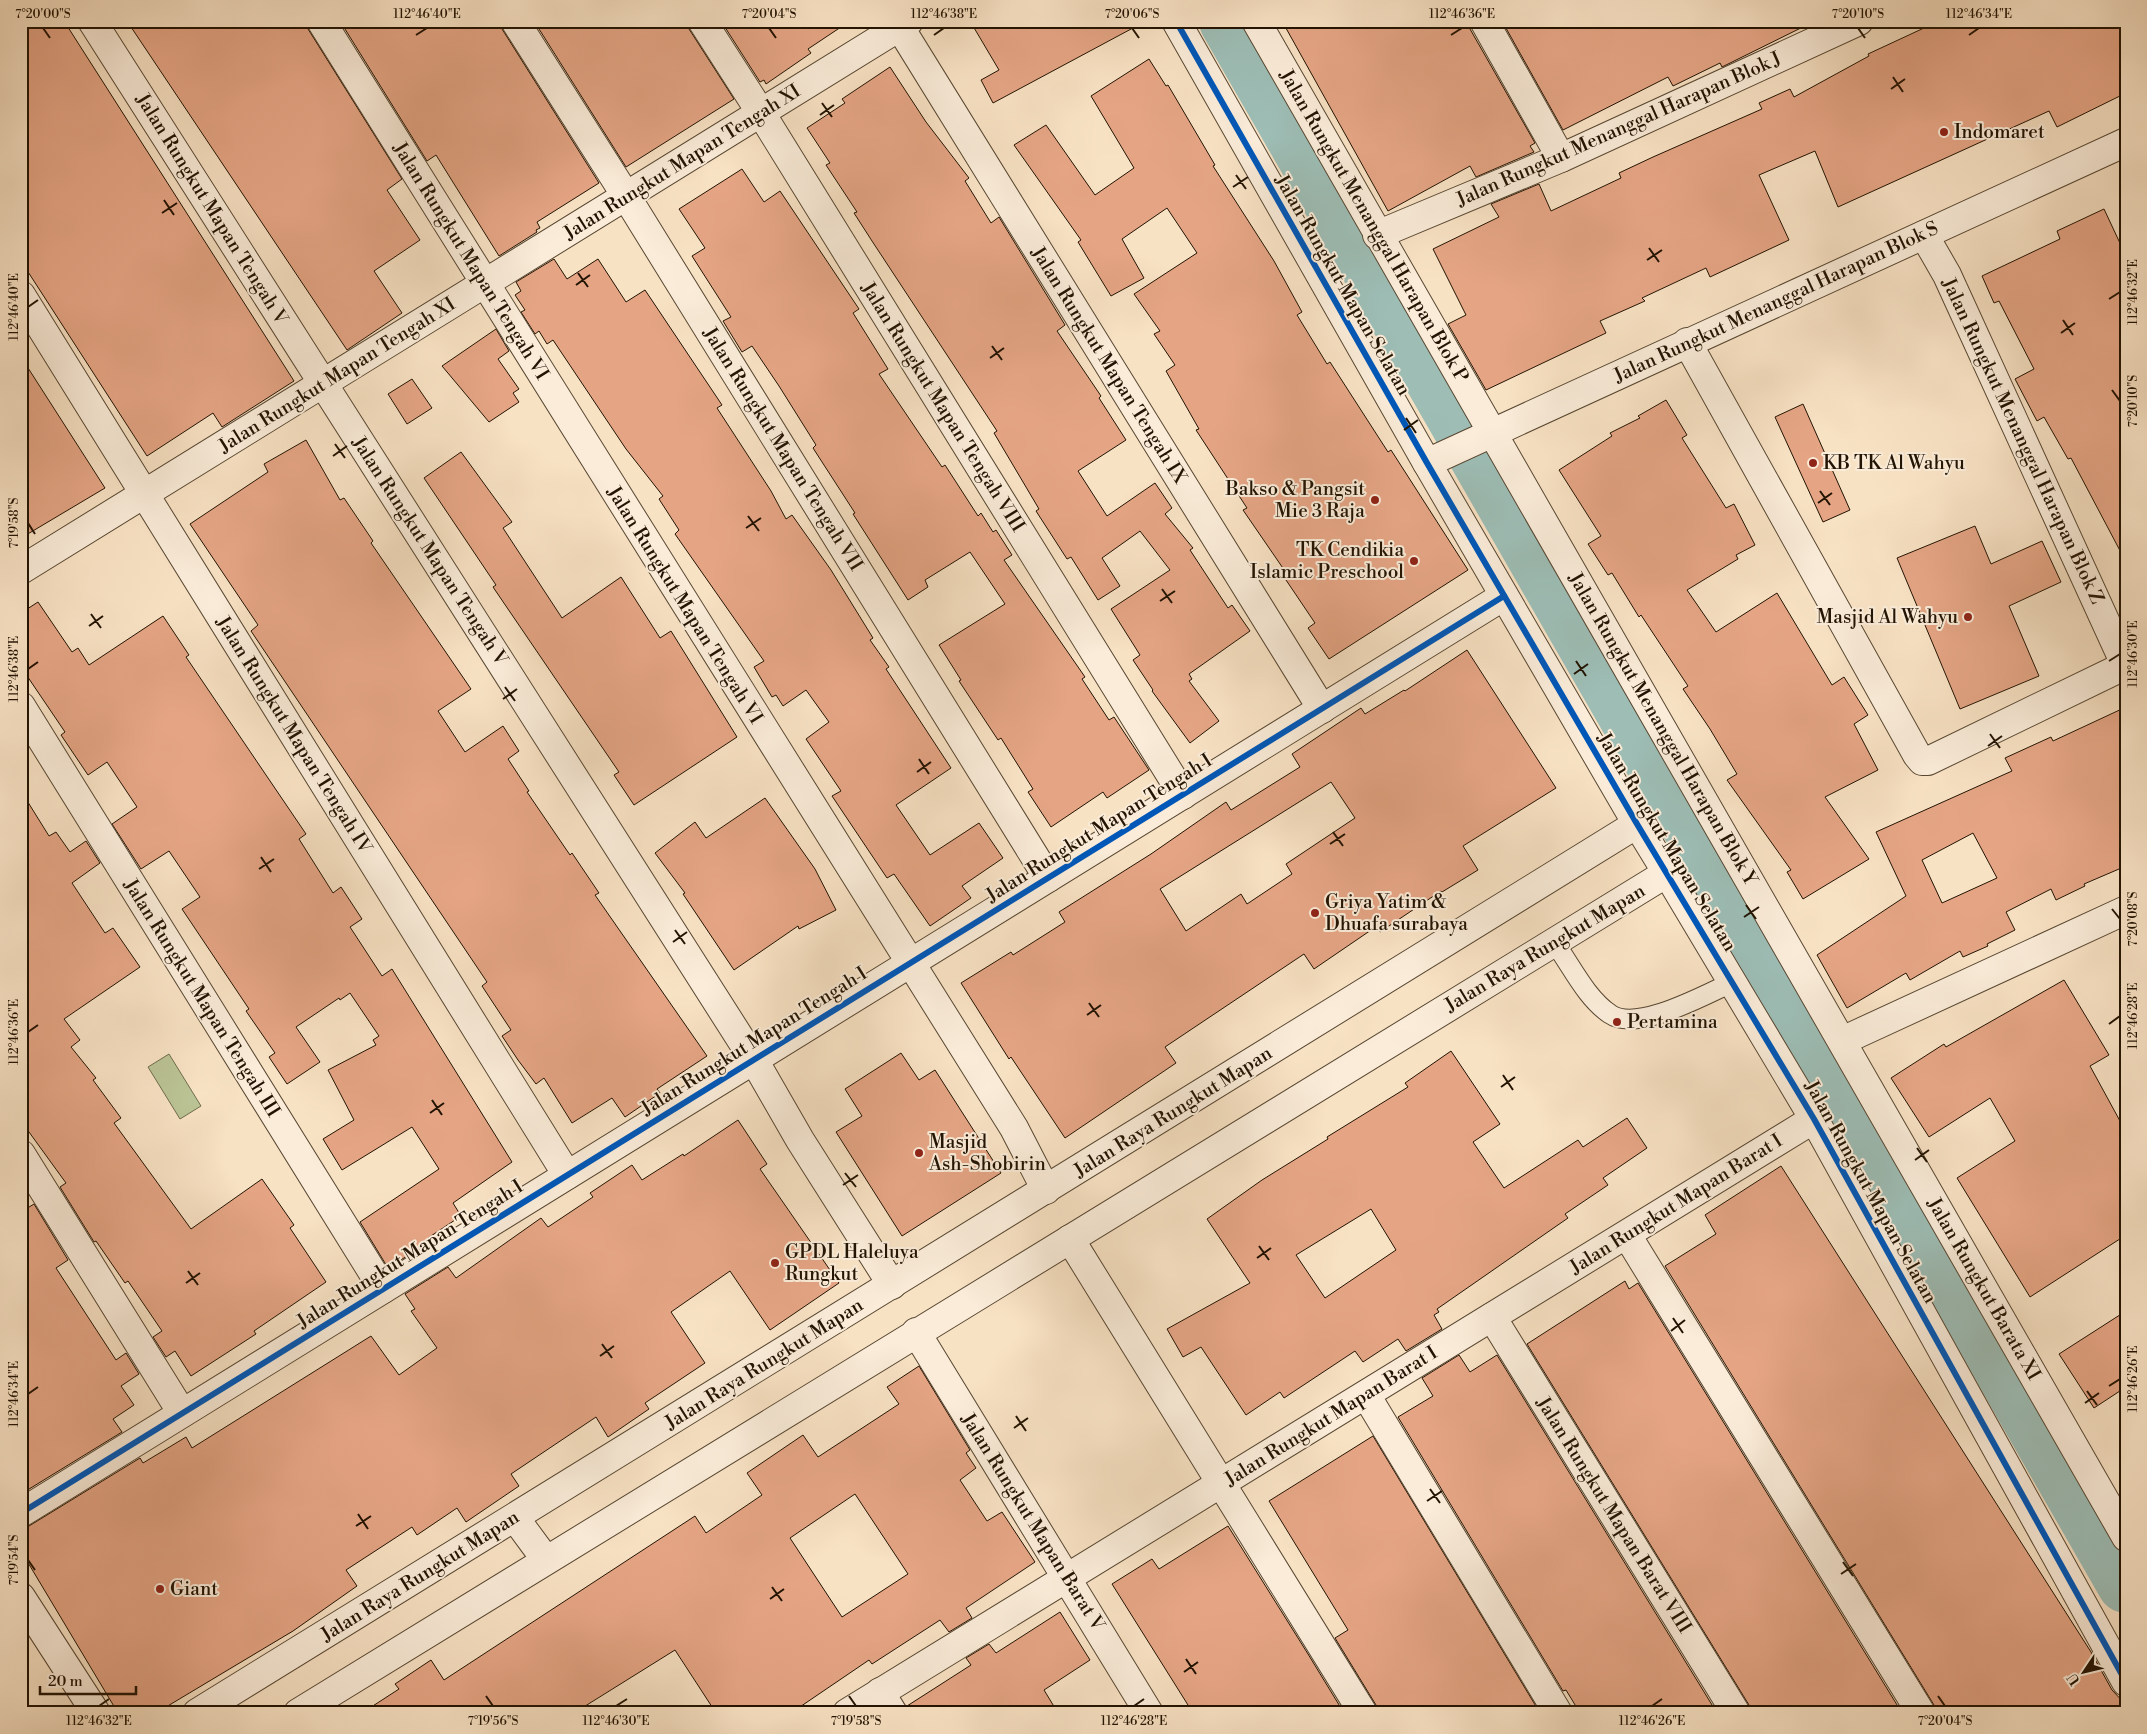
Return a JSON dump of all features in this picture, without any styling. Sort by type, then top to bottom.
[{"type":"street","name":"Jalan Rungkut Mapan Tengah V","points":[[92,21],[754,1060],[800,1140],[892,1285]]},
{"type":"street","name":"Jalan Rungkut Mapan Tengah VI","points":[[321,21],[1014,1128],[1046,1190]]},
{"type":"street","name":"Jalan Rungkut Mapan Tengah VII","points":[[515,21],[626,196],[1048,878]]},
{"type":"street","name":"Jalan Rungkut Mapan Tengah VIII","points":[[702,21],[761,113],[1183,795]]},
{"type":"street","name":"Jalan Rungkut Mapan Selatan","points":[[1176,21],[1434,460],[1504,596],[1637,824],[1814,1119],[2126,1682]]},
{"type":"street","name":"Jalan Rungkut Menanggal Harapan Blok P","points":[[1256,21],[1489,433]]},
{"type":"street","points":[[1484,21],[1561,158]]},
{"type":"street","name":"Jalan Rungkut Menanggal Harapan Blok J","points":[[1377,235],[1561,158],[1859,21]]},
{"type":"street","name":"Jalan Rungkut Mapan Tengah XI","points":[[21,570],[761,113],[901,23]]},
{"type":"street","name":"Jalan Rungkut Mapan Tengah IX","points":[[901,23],[1322,708]]},
{"type":"street","name":"Jalan Rungkut Menanggal Harapan Blok S","points":[[1434,460],[1924,234],[2124,149]]},
{"type":"street","name":"Jalan Rungkut Menanggal Harapan Blok Z","points":[[1687,342],[1918,755],[1922,760],[1928,761],[2122,667],[2124,662],[1947,275],[1924,234]]},
{"type":"street","name":"Jalan Rungkut Mapan Tengah IV","points":[[21,295],[566,1175]]},
{"type":"street","name":"Jalan Rungkut Menanggal Harapan Blok Y","points":[[1489,433],[1842,1041]]},
{"type":"street","name":"Jalan Rungkut Mapan Tengah I","points":[[21,1513],[1504,596]]},
{"type":"street","name":"Jalan Rungkut Mapan Tengah III","points":[[21,706],[383,1289]]},
{"type":"street","name":"Jalan Raya Rungkut Mapan","points":[[197,1713],[1637,824]]},
{"type":"street","name":"Jalan Raya Rungkut Mapan","points":[[298,1713],[916,1332],[1667,873]]},
{"type":"street","points":[[1842,1041],[2126,910]]},
{"type":"street","name":"Jalan Rungkut Barata XI","points":[[1842,1041],[2126,1537]]},
{"type":"street","name":"Jalan Rungkut Mapan Barat I","points":[[847,1713],[886,1702],[1067,1577],[1814,1119]]},
{"type":"street","points":[[21,1154],[182,1413]]},
{"type":"street","points":[[1627,1235],[1922,1713]]},
{"type":"street","points":[[1070,1239],[1363,1713]]},
{"type":"street","name":"Jalan Rungkut Mapan Barat VIII","points":[[1492,1317],[1736,1713]]},
{"type":"street","name":"Jalan Rungkut Mapan Barat V","points":[[916,1332],[1149,1713]]},
{"type":"street","points":[[1366,1395],[1558,1713]]},
{"type":"street","points":[[515,1518],[546,1560]]},
{"type":"street","points":[[21,1597],[96,1713]]},
{"type":"lane","points":[[1554,942],[1597,1003],[1612,1016],[1634,1020],[1673,1009],[1733,982]]},
{"type":"green space","points":[[169,1054],[201,1106],[180,1119],[148,1067]]},
{"type":"building","points":[[21,21],[64,21],[294,381],[222,427],[213,413],[147,456],[21,261]]},
{"type":"building","points":[[127,21],[305,21],[308,29],[402,179],[387,190],[420,240],[374,271],[402,313],[347,350]]},
{"type":"building","points":[[340,21],[499,21],[502,29],[599,183],[537,222],[540,228],[536,230],[537,232],[499,256],[436,155],[427,161]]},
{"type":"building","points":[[534,21],[686,21],[689,29],[734,99],[626,167]]},
{"type":"building","points":[[721,21],[850,21],[808,49],[811,53],[766,84],[764,80],[760,82]]},
{"type":"building","points":[[970,21],[1146,21],[993,103],[981,80],[999,70]]},
{"type":"building","points":[[1282,21],[1468,21],[1470,29],[1535,143],[1530,146],[1534,152],[1476,177],[1470,166],[1388,211]]},
{"type":"building","points":[[1502,21],[1815,21],[1722,67],[1720,63],[1673,86],[1668,77],[1563,130]]},
{"type":"building","points":[[1939,21],[2126,21],[2126,93],[2057,127],[2049,111],[1838,207],[1815,151],[1759,175],[1789,240],[1710,277],[1706,268],[1642,298],[1645,301],[1600,321],[1606,333],[1486,390],[1448,324],[1466,315],[1433,249],[1499,217],[1491,204],[1539,184],[1551,211],[1621,178],[1619,173],[1762,109],[1759,103],[1790,89],[1794,97],[1869,56],[1868,54]]},
{"type":"building","points":[[1149,59],[1166,86],[1168,85],[1215,165],[1213,166],[1274,261],[1302,312],[1297,315],[1327,364],[1330,362],[1388,452],[1391,450],[1468,570],[1329,659],[1308,628],[1315,623],[1286,580],[1289,577],[1243,510],[1247,508],[1196,430],[1199,429],[1166,371],[1175,365],[1154,334],[1160,331],[1134,294],[1197,253],[1167,208],[1122,239],[1144,278],[1111,296],[1078,242],[1081,240],[1014,145],[1046,125],[1095,195],[1134,168],[1091,96]]},
{"type":"building","points":[[890,67],[926,122],[969,178],[965,181],[991,223],[999,217],[1065,325],[1057,331],[1101,396],[1099,398],[1126,440],[1078,471],[1107,516],[1155,483],[1172,508],[1165,514],[1193,548],[1190,550],[1228,608],[1232,605],[1250,631],[1189,674],[1192,679],[1189,681],[1219,721],[1190,743],[1152,691],[1133,660],[1140,655],[1111,609],[1170,570],[1140,531],[1102,558],[1120,586],[1098,600],[1071,557],[1067,559],[1036,511],[1039,509],[994,433],[997,431],[854,213],[857,212],[826,165],[830,163],[807,128],[845,103],[842,99]]},
{"type":"building","points":[[742,169],[764,202],[780,191],[859,309],[853,313],[888,369],[879,374],[942,467],[945,465],[978,516],[981,513],[993,532],[996,530],[1012,555],[1004,560],[1085,677],[1082,679],[1109,720],[1114,717],[1149,770],[1107,798],[1103,792],[1051,827],[1028,792],[1033,789],[1001,738],[998,740],[959,681],[961,680],[939,645],[1005,604],[970,552],[925,580],[928,587],[908,600],[813,448],[816,445],[779,386],[752,346],[742,352],[723,321],[731,317],[692,256],[705,248],[679,209]]},
{"type":"building","points":[[2104,209],[2126,256],[2126,562],[2071,458],[2068,459],[2044,417],[2037,421],[2015,379],[2034,369],[1999,301],[1994,303],[1982,276],[2060,239],[2057,231]]},
{"type":"building","points":[[554,259],[567,279],[598,259],[626,302],[645,290],[722,405],[717,408],[771,491],[786,519],[792,515],[831,570],[873,638],[870,640],[889,667],[886,669],[951,768],[896,805],[930,855],[979,823],[1003,858],[962,886],[971,898],[930,926],[894,874],[887,878],[832,796],[841,791],[806,739],[829,722],[806,690],[783,706],[776,695],[772,697],[754,667],[764,661],[675,534],[679,530],[659,499],[663,496],[626,449],[553,340],[547,344],[539,331],[535,334],[521,312],[525,310],[515,295],[521,291],[516,282]]},
{"type":"building","points":[[496,329],[509,351],[498,359],[519,389],[513,393],[519,402],[489,422],[442,366]]},
{"type":"building","points":[[21,357],[105,488],[21,538]]},
{"type":"building","points":[[412,379],[432,408],[407,424],[388,394]]},
{"type":"building","points":[[1666,400],[1687,435],[1682,438],[1726,508],[1734,504],[1755,545],[1736,555],[1738,559],[1687,590],[1716,632],[1777,593],[1832,685],[1844,677],[1868,715],[1854,724],[1878,770],[1825,797],[1869,859],[1803,899],[1787,872],[1791,870],[1727,780],[1737,774],[1683,689],[1688,686],[1641,615],[1639,617],[1612,573],[1608,575],[1588,544],[1601,536],[1559,470],[1612,436],[1610,433],[1640,418],[1638,416]]},
{"type":"building","name":"KB TK Al Wahyu","points":[[1803,404],[1850,510],[1823,522],[1775,417]]},
{"type":"building","points":[[306,440],[340,500],[344,498],[373,541],[371,543],[471,689],[438,711],[465,752],[503,726],[519,751],[508,759],[529,791],[527,792],[570,855],[572,853],[599,893],[595,895],[707,1056],[657,1089],[660,1093],[625,1117],[612,1098],[572,1123],[544,1078],[536,1084],[518,1060],[502,1036],[511,1030],[482,986],[487,982],[251,631],[258,625],[190,524],[268,472],[264,464]]},
{"type":"building","points":[[461,452],[512,522],[503,528],[562,618],[621,577],[660,638],[671,631],[737,737],[634,805],[614,775],[619,772],[493,587],[496,585],[424,478]]},
{"type":"building","name":"Masjid Al Wahyu","points":[[1975,526],[1991,564],[2042,541],[2061,582],[2009,606],[2039,676],[1960,709],[1897,558]]},
{"type":"building","points":[[38,602],[72,652],[78,648],[89,665],[163,616],[189,655],[186,657],[306,834],[299,839],[333,893],[341,887],[362,919],[350,927],[382,976],[392,969],[512,1162],[453,1203],[461,1216],[428,1238],[431,1241],[388,1268],[360,1222],[439,1169],[412,1127],[342,1170],[323,1139],[354,1120],[328,1070],[376,1045],[373,1040],[379,1036],[350,993],[340,1000],[339,998],[296,1027],[320,1062],[287,1084],[269,1057],[275,1053],[246,1011],[249,1009],[182,909],[200,897],[169,851],[141,869],[112,824],[137,807],[107,762],[88,775],[61,735],[65,732],[21,667],[21,613]]},
{"type":"building","points":[[1467,650],[1556,788],[1463,846],[1478,870],[1441,891],[1380,932],[1377,926],[1314,969],[1304,954],[1165,1047],[1176,1063],[1065,1138],[1011,1057],[1009,1059],[961,983],[1011,952],[1013,955],[1065,922],[1059,912],[1151,854],[1226,802],[1231,810],[1300,767],[1292,754],[1361,708],[1365,714],[1405,691]],"holes":[[[1331,782],[1355,818],[1286,864],[1292,874],[1247,904],[1241,894],[1186,931],[1160,889]]]},
{"type":"building","points":[[2126,707],[2126,866],[2084,884],[2085,886],[2056,900],[2051,889],[2006,912],[2015,930],[1987,944],[1988,946],[1963,957],[1960,951],[1910,980],[1906,973],[1847,1008],[1817,955],[1906,896],[1876,832],[2012,771],[2005,758],[2051,737],[2053,741]],"holes":[[[1973,833],[1997,878],[1942,903],[1922,860]]]},
{"type":"building","points":[[21,791],[49,836],[56,832],[70,852],[86,841],[100,863],[72,883],[105,933],[113,928],[140,967],[64,1019],[80,1040],[71,1047],[96,1078],[93,1080],[121,1118],[114,1123],[191,1229],[262,1179],[294,1225],[290,1228],[326,1282],[254,1331],[256,1334],[191,1376],[175,1351],[166,1357],[153,1337],[162,1331],[128,1281],[125,1283],[96,1241],[94,1242],[60,1187],[66,1183],[21,1121]]},
{"type":"building","points":[[765,798],[815,869],[836,910],[799,929],[798,926],[734,970],[683,894],[685,893],[655,853],[695,822],[706,838]]},
{"type":"building","points":[[2064,980],[2109,1055],[2090,1066],[2126,1132],[2126,1235],[2030,1297],[1957,1178],[2015,1141],[1990,1098],[1929,1137],[1891,1078],[1944,1044],[1946,1047]]},
{"type":"building","points":[[1451,1051],[1500,1124],[1473,1142],[1504,1188],[1578,1140],[1583,1147],[1627,1118],[1647,1148],[1603,1178],[1608,1185],[1565,1214],[1568,1218],[1437,1309],[1439,1312],[1434,1315],[1442,1329],[1406,1351],[1398,1339],[1363,1362],[1355,1351],[1284,1398],[1280,1392],[1246,1415],[1201,1347],[1183,1357],[1167,1329],[1250,1283],[1207,1219],[1262,1180],[1328,1139],[1327,1137],[1408,1087],[1405,1083]],"holes":[[[1371,1209],[1396,1250],[1325,1298],[1296,1255]]]},
{"type":"building","name":"Masjid Ash-Shobirin","points":[[901,1053],[919,1080],[935,1070],[1001,1173],[902,1236],[836,1132],[862,1116],[845,1089]]},
{"type":"building","points":[[738,1120],[767,1164],[760,1169],[839,1283],[770,1330],[730,1271],[671,1312],[705,1363],[645,1403],[649,1409],[608,1437],[596,1417],[511,1474],[519,1486],[466,1522],[457,1508],[417,1535],[412,1527],[346,1570],[357,1586],[293,1631],[156,1713],[118,1713],[21,1551],[21,1529],[29,1526],[140,1458],[143,1463],[186,1437],[192,1448],[371,1336],[399,1375],[437,1348],[411,1311],[415,1309],[405,1294],[448,1267],[456,1278],[541,1218],[548,1227],[593,1197],[590,1193],[632,1165],[642,1180],[683,1154],[684,1156]]},
{"type":"building","points":[[1781,1166],[2091,1652],[2112,1690],[2126,1705],[2126,1713],[1937,1713],[1934,1705],[1665,1266],[1716,1234],[1705,1215]]},
{"type":"building","points":[[34,1204],[68,1260],[56,1268],[116,1360],[126,1353],[139,1374],[121,1386],[134,1405],[113,1419],[122,1432],[21,1494],[21,1212]]},
{"type":"building","points":[[1625,1281],[1629,1289],[1638,1283],[1902,1713],[1752,1713],[1749,1705],[1527,1344]]},
{"type":"building","points":[[2126,1311],[2126,1387],[2094,1408],[2059,1354]]},
{"type":"building","points":[[1459,1355],[1470,1372],[1497,1355],[1717,1713],[1580,1713],[1566,1690],[1563,1691],[1398,1417],[1433,1396],[1422,1378]]},
{"type":"building","points":[[919,1366],[970,1450],[966,1453],[976,1468],[960,1480],[987,1521],[1002,1512],[1035,1562],[966,1608],[972,1618],[949,1632],[940,1620],[872,1664],[869,1660],[791,1713],[716,1713],[675,1650],[574,1713],[362,1713],[399,1689],[395,1684],[431,1660],[444,1680],[695,1516],[706,1533],[762,1495],[747,1473],[803,1435],[818,1457],[899,1404],[887,1387]],"holes":[[[855,1494],[908,1574],[842,1617],[790,1538]]]},
{"type":"building","points":[[1373,1436],[1537,1708],[1529,1713],[1379,1713],[1335,1638],[1348,1630],[1269,1501]]},
{"type":"building","points":[[1228,1526],[1344,1713],[1193,1713],[1112,1584],[1152,1559],[1159,1569]]},
{"type":"building","points":[[1060,1612],[1090,1660],[1044,1690],[1058,1713],[909,1713],[907,1706],[971,1665],[966,1658],[989,1644],[996,1653]]},
{"type":"waterway","points":[[1228,21],[2126,1584]]},
{"type":"cycle path","points":[[1176,21],[1427,463],[1637,824],[1814,1119],[2126,1682]]},
{"type":"cycle path","points":[[21,1513],[1504,596]]},
{"type":"place","name":"Indomaret","points":[[1944,132]]},
{"type":"place","name":"KB TK Al Wahyu","points":[[1813,463]]},
{"type":"place","name":"Bakso & Pangsit Mie 3 Raja","points":[[1375,500]]},
{"type":"place","name":"TK Cendikia Islamic Preschool","points":[[1414,561]]},
{"type":"place","name":"Masjid Al Wahyu","points":[[1968,617]]},
{"type":"place","name":"Griya Yatim & Dhuafa surabaya","points":[[1315,913]]},
{"type":"place","name":"Pertamina","points":[[1617,1022]]},
{"type":"place","name":"Masjid Ash-Shobirin","points":[[919,1153]]},
{"type":"place","name":"GPDL Haleluya Rungkut","points":[[775,1263]]},
{"type":"place","name":"Giant","points":[[160,1589]]}]
